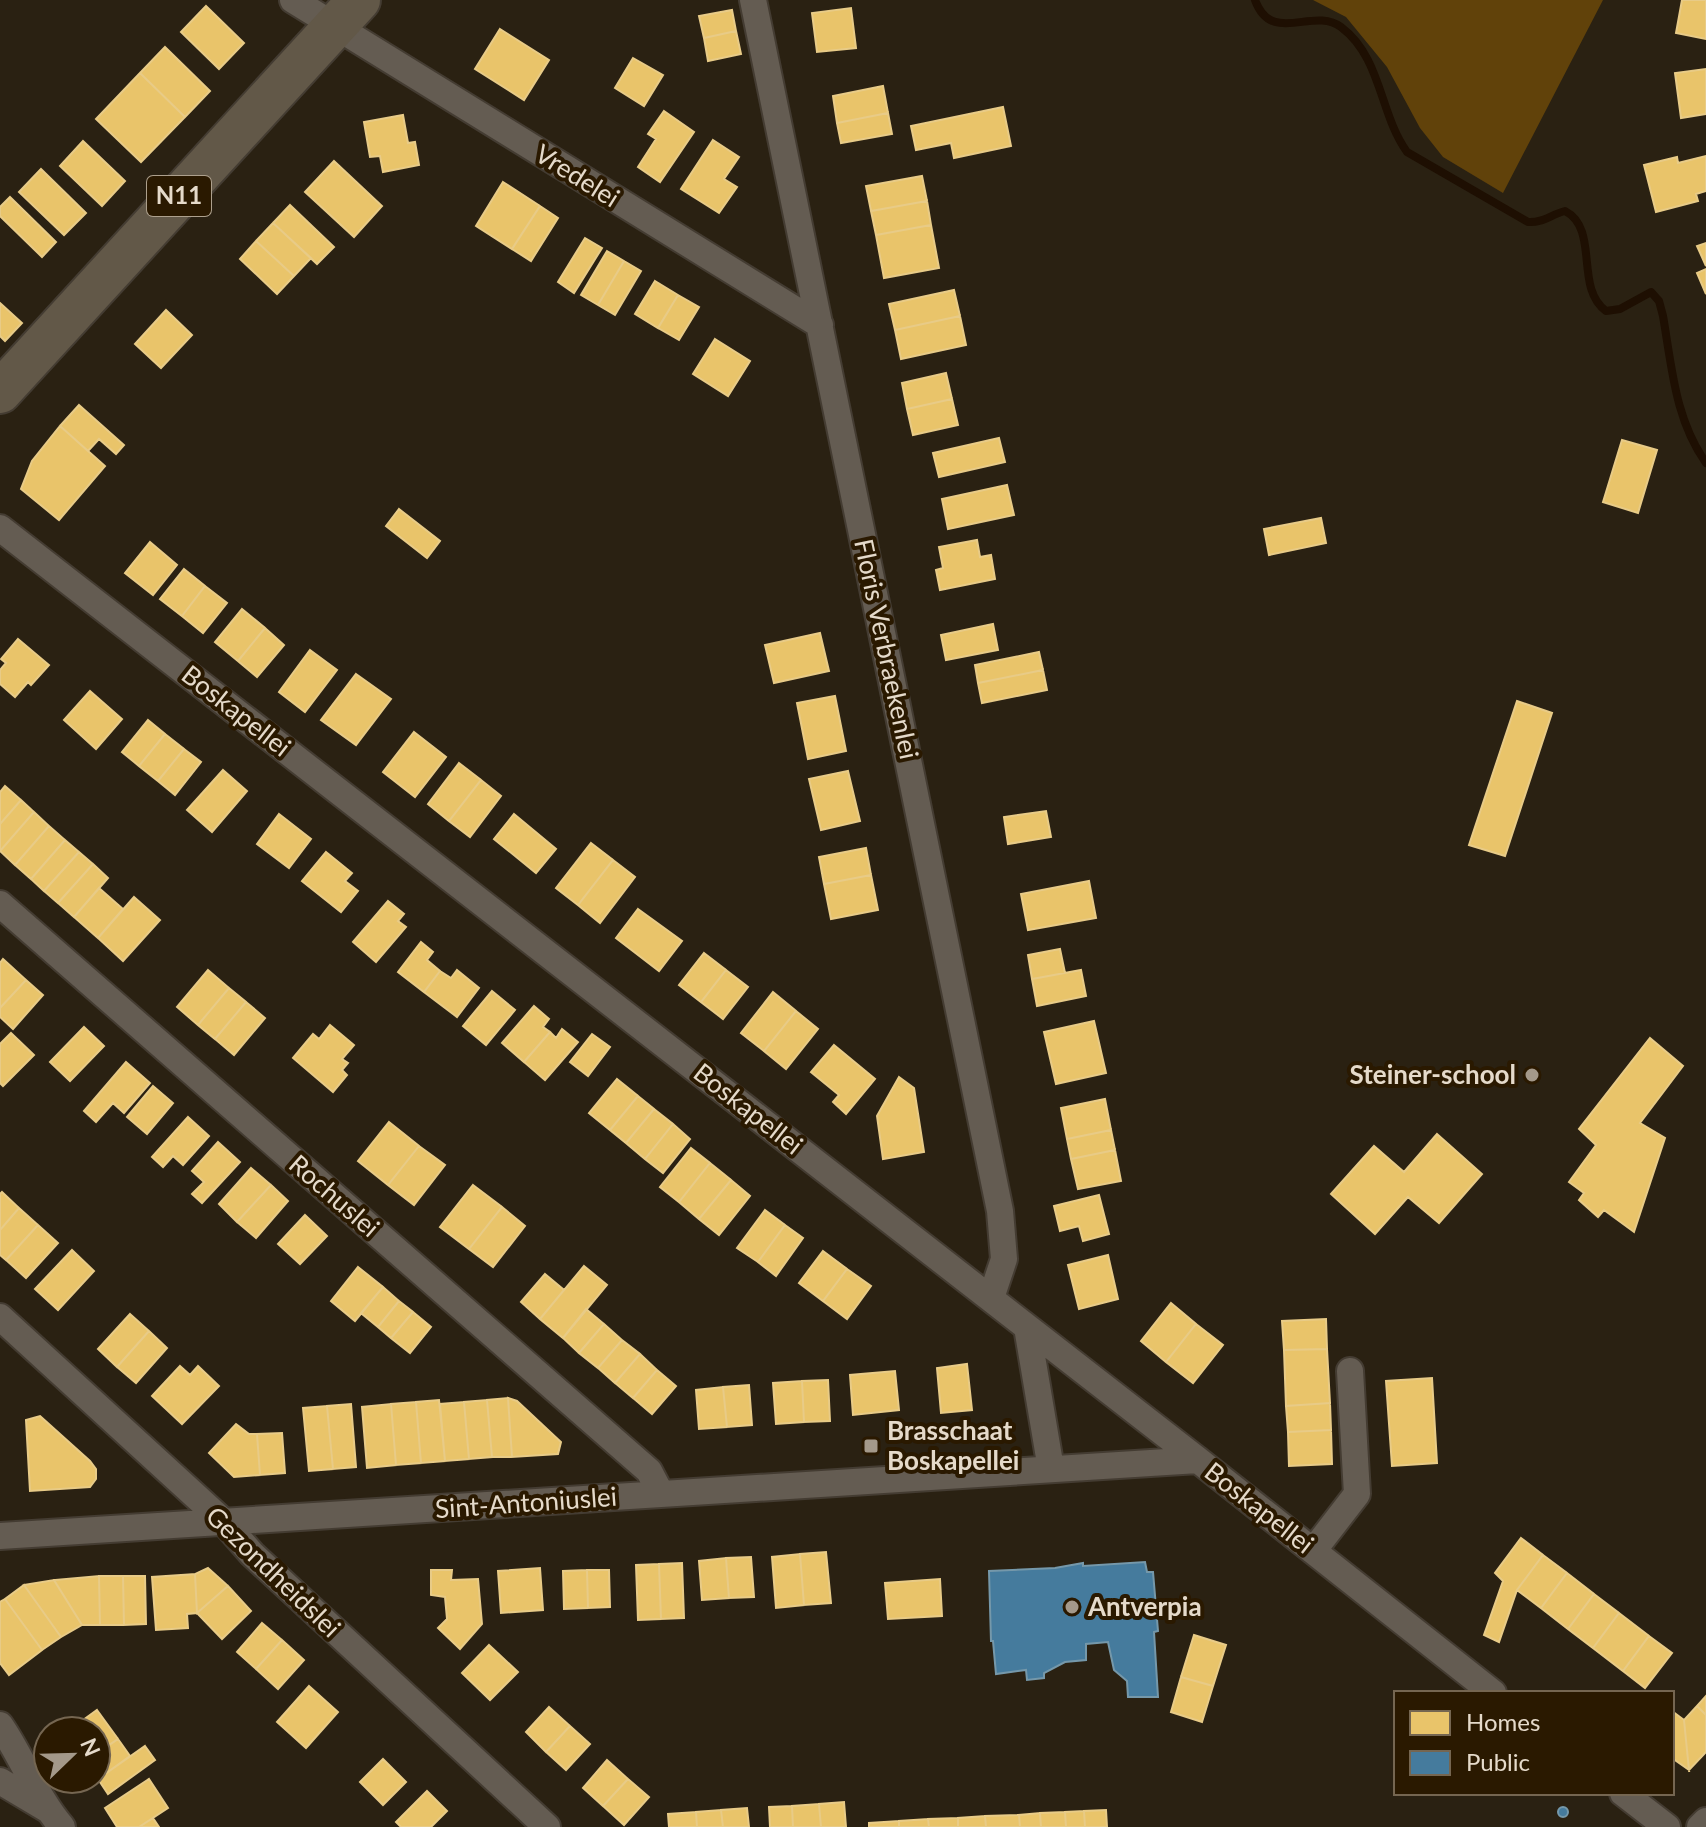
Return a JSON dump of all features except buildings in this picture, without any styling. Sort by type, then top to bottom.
[{"type":"main road","name":"N11","points":[[0,392],[347,13]]},
{"type":"street","name":"Vredelei","points":[[293,0],[347,13],[820,325]]},
{"type":"street","name":"Floris Verbraekenlei","points":[[753,0],[1000,1211],[1004,1259],[991,1298]]},
{"type":"street","name":"Boskapellei","points":[[0,528],[991,1298],[1490,1691]]},
{"type":"street","name":"Rochuslei","points":[[0,904],[649,1471],[661,1494]]},
{"type":"street","name":"Gezondheidslei","points":[[0,1317],[224,1522],[252,1554],[547,1827]]},
{"type":"street","points":[[1027,1327],[1051,1469]]},
{"type":"street","points":[[1313,1551],[1357,1494],[1350,1371]]},
{"type":"street","name":"Sint-Antoniuslei","points":[[0,1536],[1198,1460]]},
{"type":"street","points":[[0,1725],[55,1818]]},
{"type":"street","points":[[0,1781],[55,1818]]},
{"type":"street","points":[[1626,1795],[1667,1827]]},
{"type":"street","points":[[1700,1827],[1706,1821]]},
{"type":"shaded area","points":[[1313,0],[1603,0],[1503,193],[1443,157],[1420,128],[1387,67],[1346,17]]},
{"type":"waterway","points":[[1255,0],[1262,14],[1272,21],[1318,20],[1341,27],[1365,54],[1407,152],[1528,222],[1565,211],[1582,231],[1591,288],[1596,301],[1606,311],[1620,309],[1651,292],[1659,301],[1663,316],[1681,411],[1706,463]]},
{"type":"place","name":"Steiner-school","points":[[1532,1075]]},
{"type":"place","name":"Brasschaat Boskapellei","points":[[871,1446]]},
{"type":"place","name":"Antverpia","points":[[1072,1607]]}]
